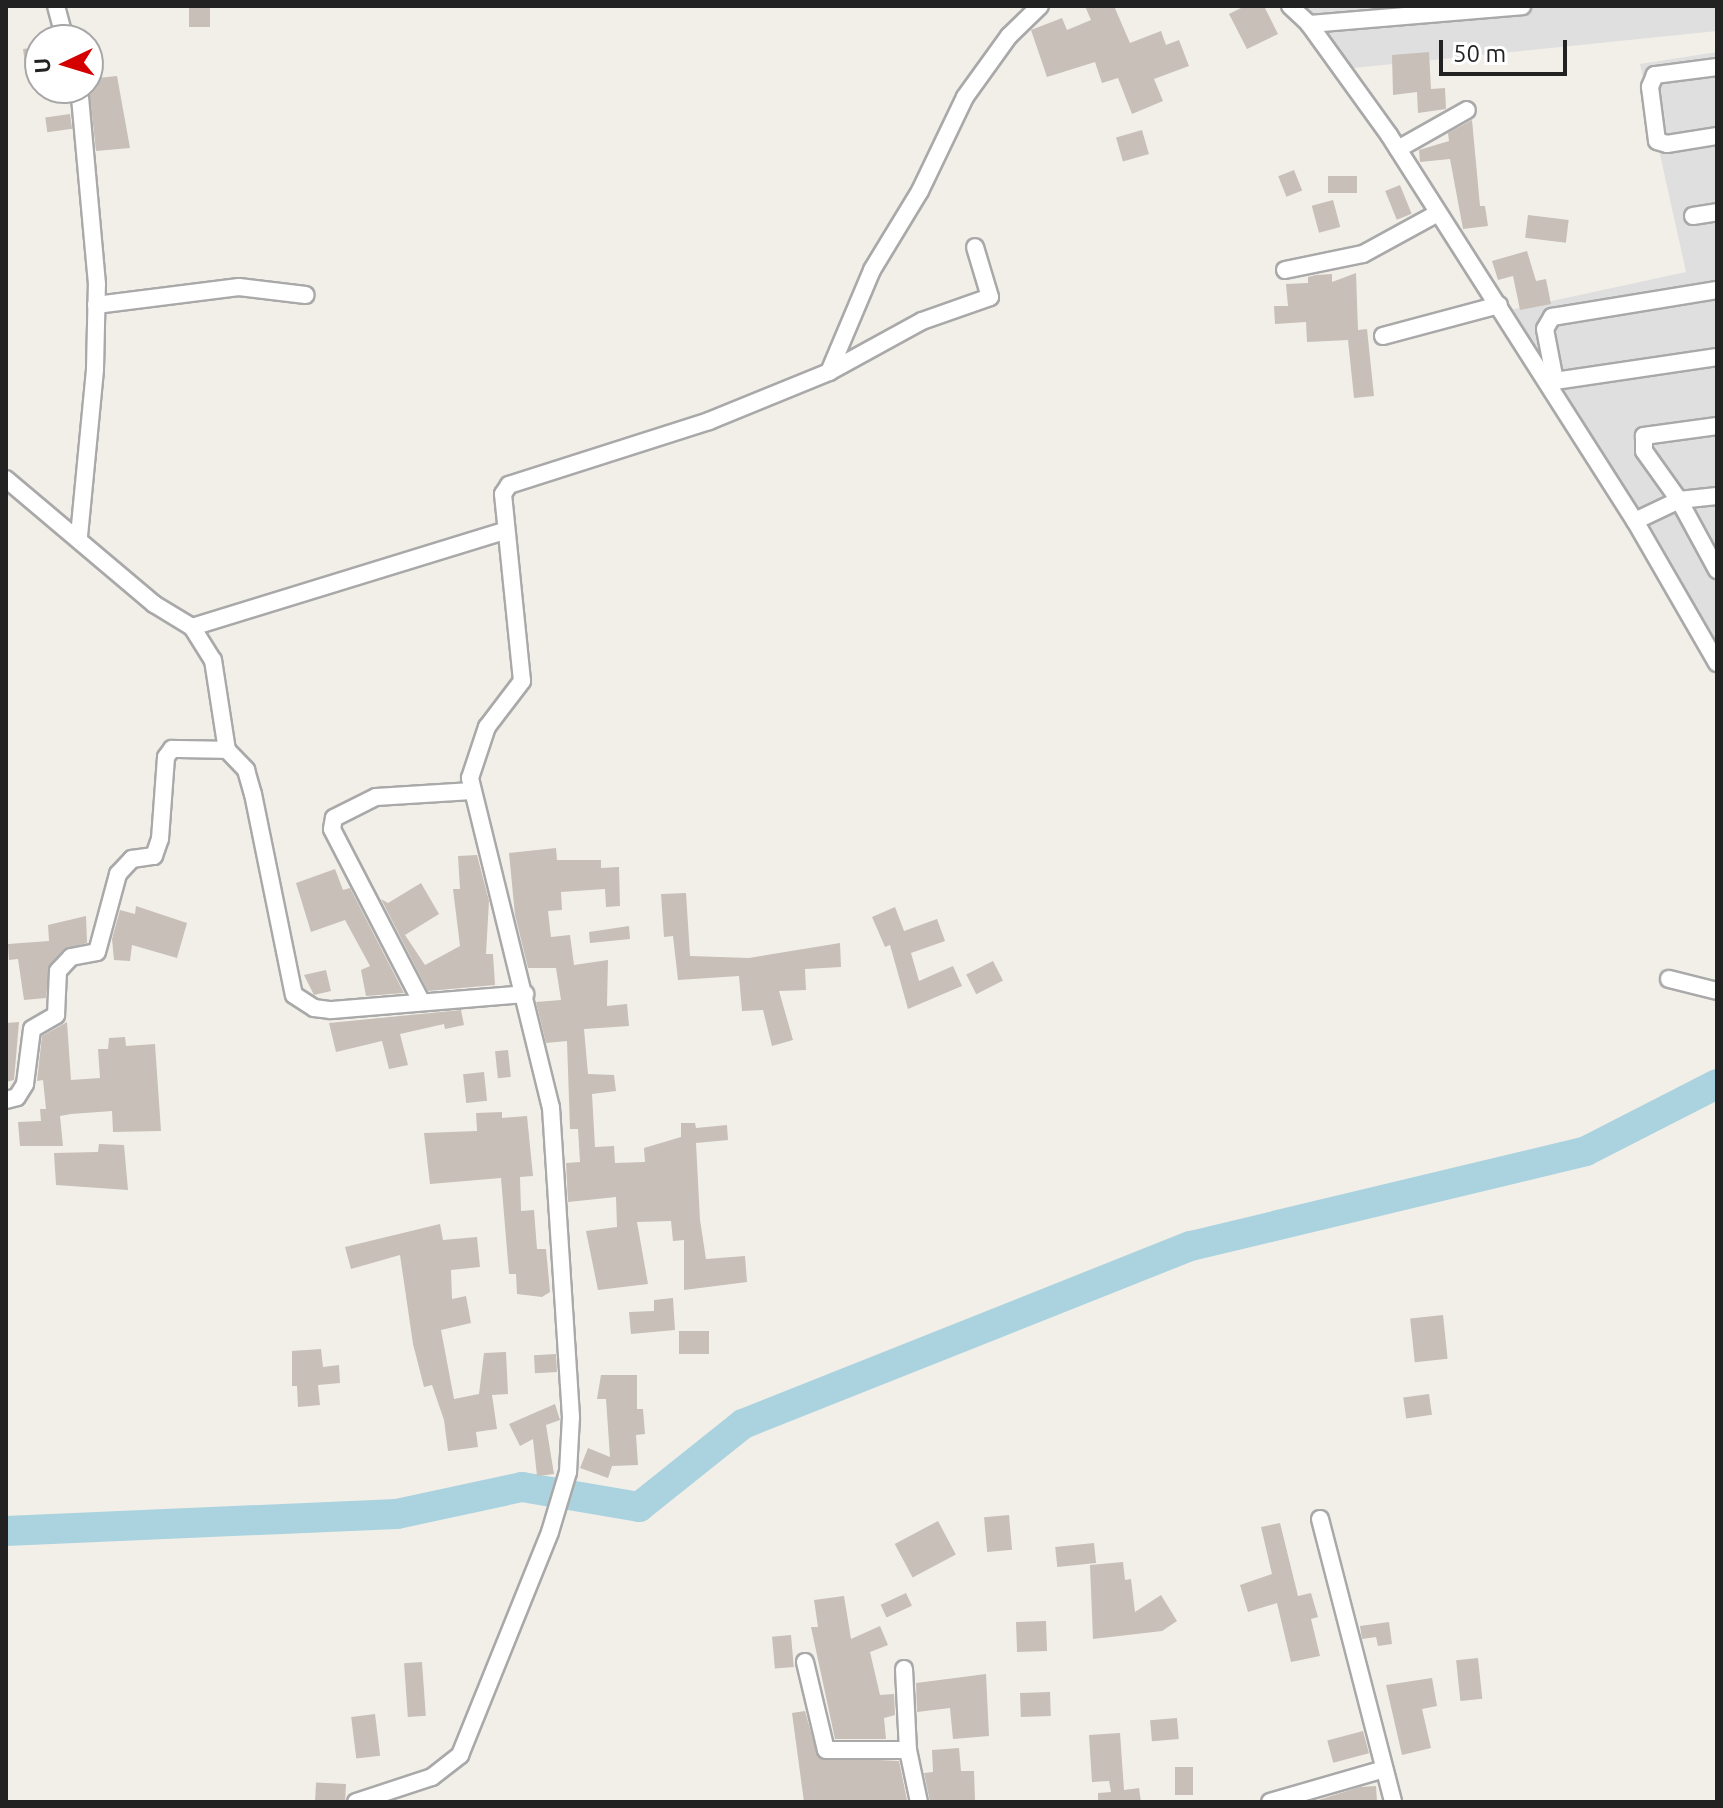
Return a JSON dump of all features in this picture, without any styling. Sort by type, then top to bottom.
[{"type":"street","points":[[829,372],[872,270],[920,191],[965,97],[1009,36],[1040,6]]},
{"type":"street","points":[[1290,6],[1309,24],[1398,149],[1552,381],[1717,663]]},
{"type":"street","points":[[1309,24],[1522,6]]},
{"type":"street","points":[[1717,67],[1655,75],[1650,87],[1657,141],[1667,144],[1717,136]]},
{"type":"street","points":[[79,536],[96,305],[80,104]]},
{"type":"street","points":[[1398,149],[1467,110]]},
{"type":"street","points":[[1693,216],[1717,212]]},
{"type":"street","points":[[1285,270],[1363,254],[1438,213]]},
{"type":"street","points":[[356,1802],[432,1777],[460,1755],[560,1503],[568,1472],[571,1417],[551,1108],[470,778],[481,739],[522,681],[502,504],[509,485],[709,421],[829,372],[922,321],[990,297],[975,247]]},
{"type":"street","points":[[96,305],[239,287],[306,295]]},
{"type":"street","points":[[1552,381],[1545,329],[1552,317],[1717,290]]},
{"type":"street","points":[[1383,336],[1499,305]]},
{"type":"street","points":[[1552,381],[1717,357]]},
{"type":"street","points":[[1717,426],[1644,436],[1644,451],[1679,500],[1717,570]]},
{"type":"street","points":[[6,479],[79,536],[154,604],[192,627],[219,676],[227,750],[246,770],[253,794],[294,995],[314,1008],[331,1010],[420,999],[525,994]]},
{"type":"street","points":[[1635,521],[1679,500],[1717,496]]},
{"type":"street","points":[[192,627],[505,531]]},
{"type":"street","points":[[1698,629],[1717,626]]},
{"type":"street","points":[[6,1100],[17,1097],[25,1084],[32,1029],[56,1015],[58,971],[71,957],[97,952],[124,865],[154,856],[160,839],[166,757],[172,749],[227,750]]},
{"type":"street","points":[[420,999],[332,829],[334,818],[376,797],[472,791]]},
{"type":"street","points":[[1669,979],[1717,991]]},
{"type":"street","points":[[1320,1519],[1393,1802]]},
{"type":"street","points":[[805,1662],[826,1750],[908,1750]]},
{"type":"street","points":[[904,1669],[908,1750],[919,1802]]},
{"type":"street","points":[[1270,1802],[1384,1769]]},
{"type":"shaded area","points":[[1306,6],[1717,6],[1717,31],[1354,68]]},
{"type":"shaded area","points":[[1717,52],[1717,660],[1505,311],[1686,272],[1640,64]]},
{"type":"building","points":[[189,6],[210,6],[210,27],[189,27]]},
{"type":"building","points":[[1085,6],[1114,6],[1130,43],[1161,31],[1166,45],[1179,40],[1189,66],[1154,79],[1163,101],[1132,114],[1118,78],[1102,83],[1095,62],[1047,77],[1031,30],[1062,18],[1067,30],[1091,20]]},
{"type":"building","points":[[1245,6],[1264,6],[1278,34],[1247,49],[1229,14]]},
{"type":"building","points":[[1429,52],[1431,89],[1445,88],[1446,109],[1418,113],[1417,92],[1393,95],[1392,55]]},
{"type":"building","points":[[117,76],[130,148],[96,151],[91,104],[104,104],[104,77]]},
{"type":"building","points":[[70,114],[72,129],[47,132],[45,117]]},
{"type":"building","points":[[1472,120],[1480,206],[1485,206],[1488,226],[1463,229],[1450,159],[1420,162],[1419,150],[1449,141],[1448,133]]},
{"type":"building","points":[[1142,130],[1149,154],[1123,161],[1116,137]]},
{"type":"building","points":[[1294,170],[1302,190],[1286,197],[1278,176]]},
{"type":"building","points":[[1328,176],[1357,176],[1357,193],[1328,193]]},
{"type":"building","points":[[1400,185],[1412,214],[1397,220],[1385,191]]},
{"type":"building","points":[[1333,200],[1340,227],[1319,233],[1312,206]]},
{"type":"building","points":[[1528,215],[1569,220],[1566,243],[1525,238]]},
{"type":"building","points":[[1527,251],[1536,281],[1546,279],[1551,304],[1520,310],[1513,276],[1498,280],[1492,261]]},
{"type":"building","points":[[1356,273],[1358,330],[1367,329],[1374,396],[1354,398],[1348,340],[1307,342],[1306,322],[1275,324],[1274,306],[1288,306],[1286,284],[1308,283],[1308,277],[1332,274],[1332,282]]},
{"type":"building","points":[[556,848],[557,860],[601,860],[601,868],[619,867],[620,906],[606,907],[605,889],[561,892],[562,910],[548,911],[551,937],[570,935],[574,965],[608,960],[607,1006],[627,1004],[629,1026],[584,1029],[588,1074],[614,1075],[616,1091],[592,1094],[595,1147],[614,1146],[615,1163],[645,1162],[644,1148],[681,1137],[681,1123],[695,1123],[696,1128],[727,1125],[728,1140],[696,1143],[700,1220],[706,1259],[745,1256],[747,1282],[684,1290],[684,1240],[673,1241],[671,1221],[637,1222],[648,1284],[598,1290],[586,1231],[617,1227],[616,1197],[568,1202],[566,1163],[580,1162],[578,1129],[570,1129],[567,1041],[546,1043],[536,1002],[561,1000],[556,968],[528,968],[515,915],[509,853]]},
{"type":"building","points":[[477,855],[489,901],[486,954],[493,954],[495,985],[428,991],[381,899],[388,903],[421,883],[439,914],[405,935],[425,965],[460,946],[453,889],[460,889],[458,856]]},
{"type":"building","points":[[335,869],[343,890],[350,888],[404,993],[366,996],[361,970],[370,966],[345,920],[311,932],[296,883]]},
{"type":"building","points":[[686,893],[690,956],[749,958],[840,943],[841,967],[805,969],[806,990],[779,991],[793,1040],[772,1046],[763,1010],[742,1011],[739,976],[678,980],[673,936],[664,937],[661,894]]},
{"type":"building","points":[[136,906],[187,923],[177,958],[132,945],[130,961],[114,960],[112,939],[120,910],[135,914]]},
{"type":"building","points":[[895,907],[904,931],[937,919],[945,941],[911,953],[919,981],[953,966],[962,986],[908,1009],[890,945],[885,947],[872,917]]},
{"type":"building","points":[[86,916],[87,943],[64,949],[50,964],[46,998],[24,1000],[18,959],[9,960],[8,944],[49,941],[48,925]]},
{"type":"building","points":[[629,926],[630,939],[590,943],[589,932]]},
{"type":"building","points":[[993,961],[1003,981],[976,994],[966,975]]},
{"type":"building","points":[[326,970],[331,991],[314,995],[304,975]]},
{"type":"building","points":[[461,1010],[464,1025],[445,1029],[444,1024],[400,1034],[408,1065],[389,1069],[382,1041],[336,1052],[329,1023]]},
{"type":"building","points":[[19,1022],[14,1080],[6,1082],[6,1023]]},
{"type":"building","points":[[67,1022],[71,1080],[100,1078],[98,1049],[108,1049],[109,1038],[125,1037],[126,1046],[155,1044],[161,1131],[113,1132],[112,1111],[71,1114],[60,1116],[63,1146],[20,1146],[18,1122],[41,1121],[40,1109],[46,1109],[43,1080],[37,1081],[42,1036]]},
{"type":"building","points":[[508,1050],[511,1077],[498,1078],[495,1051]]},
{"type":"building","points":[[484,1072],[487,1101],[466,1103],[463,1074]]},
{"type":"building","points":[[502,1112],[502,1118],[527,1116],[533,1176],[520,1177],[521,1211],[534,1210],[537,1249],[546,1249],[550,1292],[542,1297],[517,1294],[516,1274],[509,1274],[501,1178],[430,1184],[424,1133],[477,1131],[476,1113]]},
{"type":"building","points":[[99,1144],[124,1145],[128,1190],[56,1185],[54,1153],[98,1152]]},
{"type":"building","points":[[440,1224],[443,1240],[477,1237],[480,1267],[451,1270],[452,1299],[466,1296],[471,1323],[441,1330],[454,1399],[479,1394],[484,1353],[506,1352],[508,1394],[492,1395],[497,1429],[476,1432],[478,1447],[448,1451],[444,1420],[432,1385],[424,1387],[413,1344],[400,1255],[351,1269],[345,1247]]},
{"type":"building","points":[[673,1298],[675,1330],[631,1334],[629,1312],[654,1311],[654,1300]]},
{"type":"building","points":[[1443,1315],[1448,1359],[1415,1362],[1410,1318]]},
{"type":"building","points":[[679,1331],[709,1331],[709,1354],[679,1354]]},
{"type":"building","points":[[321,1349],[323,1367],[339,1365],[340,1383],[318,1385],[320,1405],[298,1407],[297,1386],[292,1386],[292,1351]]},
{"type":"building","points":[[556,1354],[557,1372],[535,1373],[534,1355]]},
{"type":"building","points":[[601,1375],[637,1375],[637,1409],[643,1409],[645,1434],[636,1435],[638,1465],[612,1466],[608,1478],[580,1468],[588,1448],[610,1457],[606,1399],[597,1399]]},
{"type":"building","points":[[1429,1394],[1432,1415],[1406,1418],[1403,1398]]},
{"type":"building","points":[[555,1404],[560,1420],[546,1425],[554,1474],[537,1476],[533,1439],[520,1446],[509,1424]]},
{"type":"building","points":[[1009,1515],[1012,1550],[987,1552],[984,1517]]},
{"type":"building","points":[[938,1521],[956,1555],[913,1578],[895,1544]]},
{"type":"building","points":[[1280,1523],[1298,1596],[1311,1593],[1318,1617],[1311,1619],[1320,1656],[1291,1662],[1277,1603],[1248,1612],[1240,1585],[1272,1574],[1261,1527]]},
{"type":"building","points":[[1094,1543],[1096,1563],[1057,1567],[1055,1547]]},
{"type":"building","points":[[1123,1562],[1125,1580],[1131,1579],[1135,1612],[1161,1595],[1177,1621],[1162,1631],[1093,1639],[1090,1565]]},
{"type":"building","points":[[906,1593],[912,1606],[887,1618],[881,1605]]},
{"type":"building","points":[[844,1596],[851,1639],[880,1626],[888,1645],[870,1652],[880,1695],[894,1694],[895,1715],[884,1718],[886,1739],[835,1739],[811,1627],[818,1627],[814,1600]]},
{"type":"building","points":[[1046,1621],[1047,1651],[1017,1652],[1016,1622]]},
{"type":"building","points":[[1389,1622],[1392,1644],[1378,1646],[1376,1637],[1362,1639],[1360,1626]]},
{"type":"building","points":[[791,1635],[794,1667],[775,1669],[772,1637]]},
{"type":"building","points":[[1478,1658],[1482,1699],[1460,1701],[1456,1660]]},
{"type":"building","points":[[422,1662],[426,1716],[408,1717],[404,1663]]},
{"type":"building","points":[[986,1674],[989,1736],[953,1739],[950,1708],[917,1712],[916,1683]]},
{"type":"building","points":[[1432,1678],[1437,1706],[1422,1709],[1431,1748],[1402,1755],[1386,1685]]},
{"type":"building","points":[[1050,1692],[1051,1716],[1021,1717],[1020,1693]]},
{"type":"building","points":[[805,1711],[818,1757],[899,1761],[907,1800],[804,1802],[792,1713]]},
{"type":"building","points":[[375,1714],[380,1756],[356,1759],[351,1717]]},
{"type":"building","points":[[1177,1718],[1179,1739],[1152,1741],[1150,1720]]},
{"type":"building","points":[[1363,1731],[1369,1753],[1333,1763],[1327,1741]]},
{"type":"building","points":[[1120,1733],[1124,1790],[1139,1788],[1141,1802],[1098,1802],[1098,1793],[1111,1792],[1109,1781],[1092,1782],[1089,1735]]},
{"type":"building","points":[[959,1748],[961,1771],[974,1771],[975,1800],[930,1802],[924,1773],[933,1772],[932,1750]]},
{"type":"building","points":[[1175,1767],[1193,1767],[1193,1795],[1175,1795]]},
{"type":"building","points":[[316,1782],[346,1784],[345,1802],[315,1800]]},
{"type":"building","points":[[1376,1786],[1377,1802],[1312,1802],[1360,1787]]},
{"type":"waterway","points":[[6,1531],[397,1514],[522,1487],[639,1507],[743,1424],[1191,1246],[1586,1151],[1717,1084]]}]
